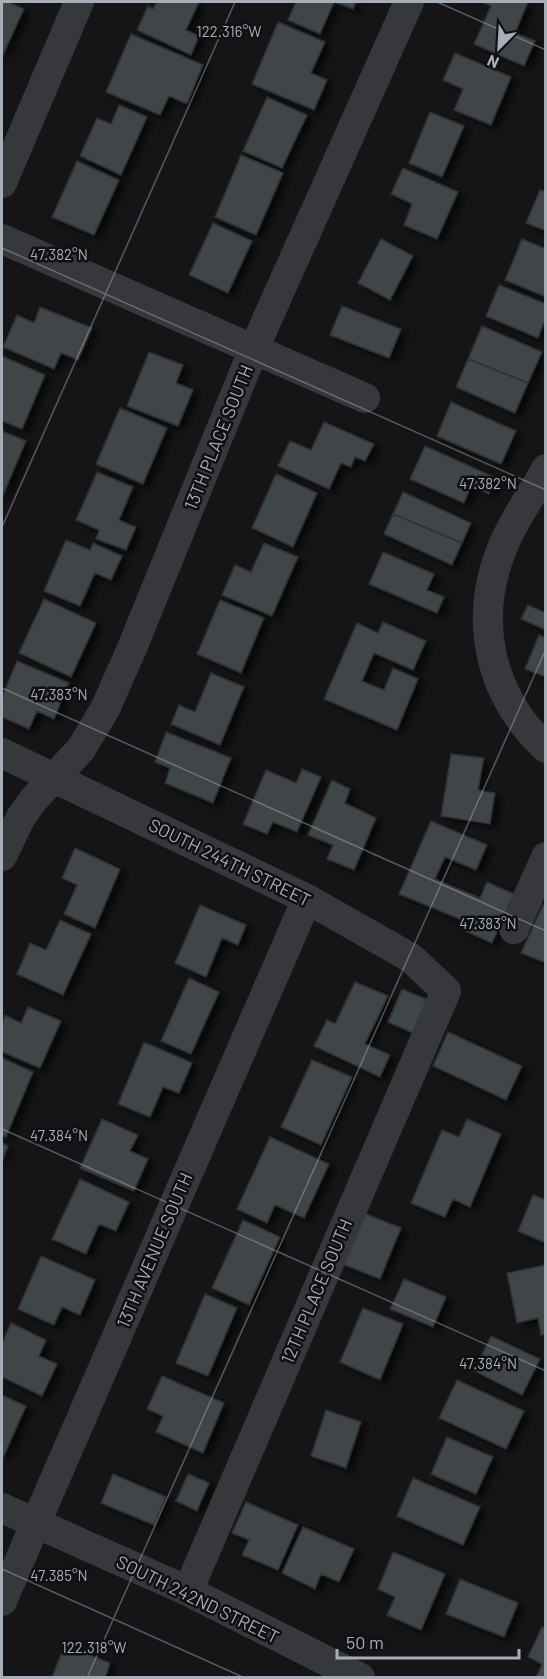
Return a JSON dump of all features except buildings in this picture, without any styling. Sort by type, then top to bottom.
[{"type":"street","points":[[2,183],[79,2]]},
{"type":"street","name":"13TH PLACE SOUTH","points":[[2,855],[33,799],[81,749],[105,709],[253,351],[409,2]]},
{"type":"street","points":[[2,239],[253,351],[365,398]]},
{"type":"street","points":[[546,469],[504,544],[494,570],[487,621],[489,643],[501,683],[522,722],[546,748]]},
{"type":"street","name":"SOUTH 244TH STREET","points":[[2,753],[307,899],[411,958],[446,991]]},
{"type":"street","points":[[514,929],[546,856]]},
{"type":"street","name":"13TH AVENUE SOUTH","points":[[2,1601],[307,899]]},
{"type":"street","name":"12TH PLACE SOUTH","points":[[188,1591],[446,991]]},
{"type":"street","name":"SOUTH 242ND STREET","points":[[2,1509],[188,1591],[318,1669],[360,1677]]}]
